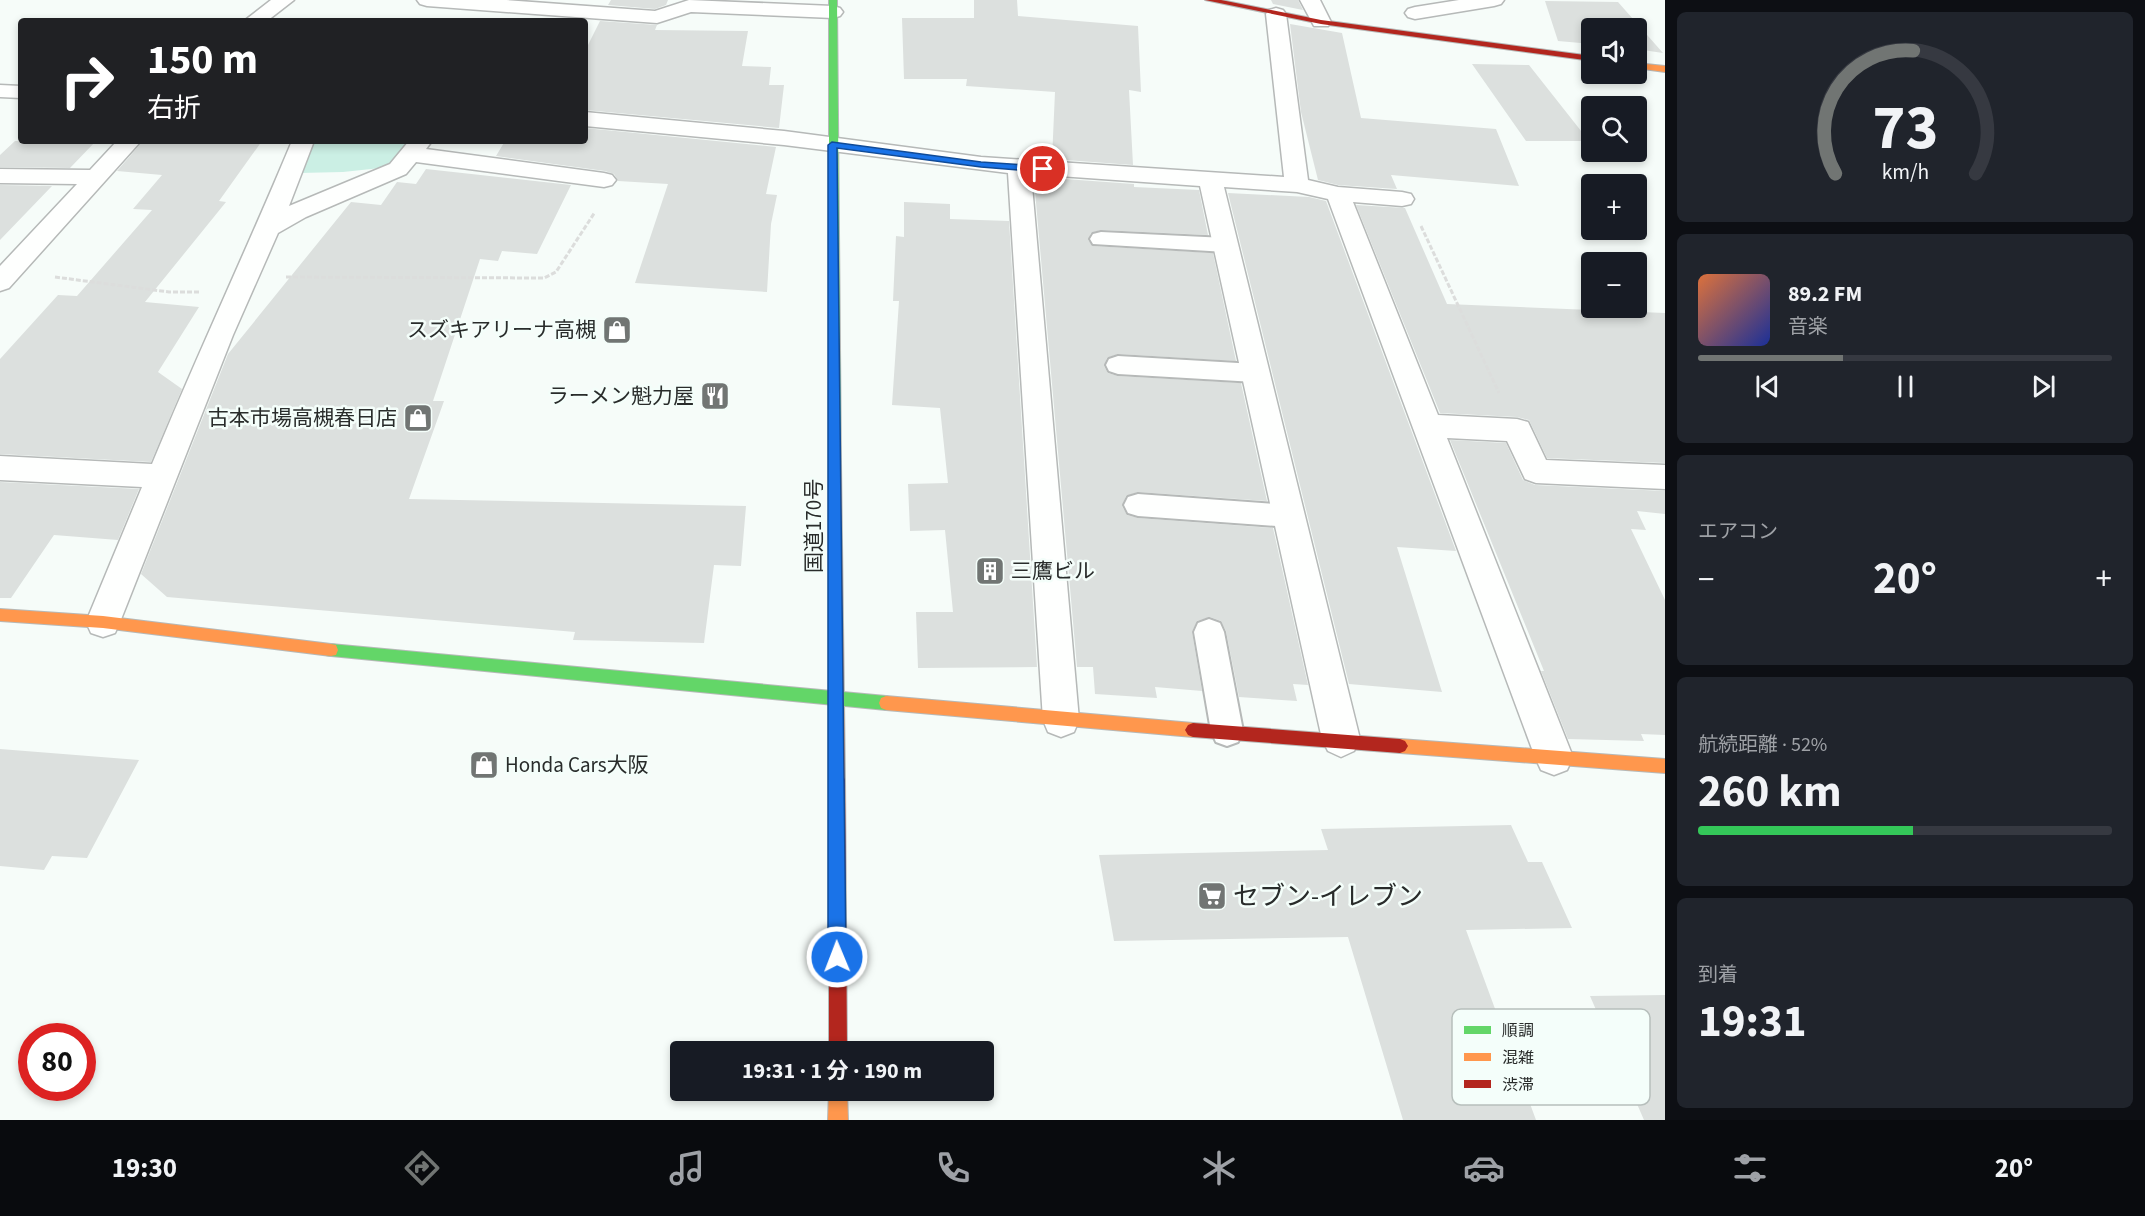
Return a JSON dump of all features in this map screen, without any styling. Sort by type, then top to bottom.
[{"type":"main road","points":[[1209,0],[1322,22],[1581,58]]},
{"type":"main road","name":"国道170号","points":[[833,6],[838,1041]]},
{"type":"main road","points":[[1647,67],[1665,69]]},
{"type":"main road","points":[[0,615],[103,622],[333,650],[835,696],[1061,720],[1665,766]]},
{"type":"main road","points":[[838,1101],[838,1120]]},
{"type":"street","points":[[259,18],[284,0]]},
{"type":"street","points":[[427,0],[657,17],[689,6],[833,6]]},
{"type":"street","points":[[1310,0],[1322,22]]},
{"type":"street","points":[[1432,38],[1411,6],[1494,0]]},
{"type":"street","points":[[1276,14],[1297,185]]},
{"type":"street","points":[[0,91],[18,92]]},
{"type":"street","points":[[588,119],[1019,167],[1297,185],[1338,194],[1402,199]]},
{"type":"street","points":[[5,277],[127,144]]},
{"type":"street","points":[[103,622],[160,476],[219,335],[268,228],[302,144]]},
{"type":"street","points":[[268,228],[297,212],[398,169],[416,148],[603,180]]},
{"type":"street","points":[[1019,167],[1061,720]]},
{"type":"street","points":[[0,176],[96,177]]},
{"type":"street","points":[[1210,179],[1341,740]]},
{"type":"street","points":[[1338,194],[1554,757]]},
{"type":"street","points":[[1427,426],[1517,430],[1536,471],[1665,477]]},
{"type":"street","points":[[0,468],[160,476]]},
{"type":"lane","points":[[1101,239],[1226,245]]},
{"type":"lane","points":[[1118,365],[1256,373]]},
{"type":"lane","points":[[1138,505],[1289,516]]},
{"type":"lane","points":[[1209,632],[1227,731]]},
{"type":"path","points":[[1402,199],[1411,205],[1517,430]]},
{"type":"path","points":[[5,277],[169,292],[218,291],[273,277],[549,277],[559,269],[597,210]]},
{"type":"green space","points":[[312,144],[409,144],[390,167],[343,172],[299,173]]},
{"type":"building","points":[[611,0],[668,0],[666,5],[655,9],[608,5]]},
{"type":"building","points":[[974,0],[1017,0],[1018,16],[1138,26],[1141,92],[1129,90],[1133,165],[1052,159],[1055,92],[966,86],[967,79],[904,79],[902,18],[974,18]]},
{"type":"building","points":[[1271,0],[1298,0],[1303,10],[1273,4]]},
{"type":"building","points":[[1545,1],[1618,2],[1632,18],[1581,18],[1581,43],[1558,41]]},
{"type":"building","points":[[600,21],[657,25],[655,30],[748,31],[742,66],[771,67],[769,85],[784,85],[779,128],[588,110],[588,45]]},
{"type":"building","points":[[1290,24],[1342,33],[1361,118],[1496,129],[1519,186],[1391,175],[1397,189],[1338,185],[1318,180],[1301,112]]},
{"type":"building","points":[[1647,35],[1663,53],[1647,51]]},
{"type":"building","points":[[1472,64],[1529,65],[1581,131],[1581,141],[1526,141]]},
{"type":"building","points":[[588,128],[776,147],[766,194],[777,195],[771,224],[767,292],[635,283],[668,184],[618,181],[614,174],[605,171],[496,156],[503,144],[588,144]]},
{"type":"building","points":[[15,141],[18,141],[18,144],[93,144],[70,168],[0,167],[0,155]]},
{"type":"building","points":[[140,144],[260,144],[219,201],[226,202],[145,302],[199,307],[158,372],[182,389],[151,462],[0,454],[0,359],[58,295],[77,296],[152,210],[133,209],[162,175],[117,171]]},
{"type":"building","points":[[426,169],[571,185],[537,254],[502,251],[498,261],[480,259],[433,401],[444,401],[409,499],[746,506],[741,566],[714,565],[704,643],[573,640],[575,632],[167,597],[141,574],[228,354],[351,202],[381,205],[397,182],[416,184]]},
{"type":"building","points":[[1051,178],[1134,184],[1134,187],[1199,190],[1208,235],[1101,230],[1091,233],[1088,240],[1093,246],[1213,253],[1236,361],[1118,354],[1107,358],[1104,366],[1108,373],[1118,376],[1241,383],[1267,501],[1138,492],[1126,496],[1122,506],[1127,515],[1138,518],[1273,528],[1308,685],[1293,684],[1297,701],[1239,697],[1226,631],[1221,621],[1210,617],[1197,621],[1192,632],[1202,691],[1155,687],[1157,698],[1095,694],[1093,667],[1077,667],[1034,180],[1051,180]]},
{"type":"building","points":[[0,185],[52,186],[0,240]]},
{"type":"building","points":[[1228,193],[1309,197],[1326,201],[1456,551],[1397,547],[1442,692],[1349,684]]},
{"type":"building","points":[[904,202],[950,204],[950,219],[1009,221],[1037,667],[918,668],[916,612],[953,612],[945,530],[910,531],[908,484],[948,483],[940,408],[892,405],[899,301],[893,301],[896,236],[904,237]]},
{"type":"building","points":[[1356,205],[1405,208],[1447,304],[1581,310],[1581,318],[1647,318],[1647,312],[1665,313],[1665,463],[1547,458],[1529,420],[1517,417],[1440,413]]},
{"type":"building","points":[[1450,440],[1506,443],[1523,480],[1535,485],[1665,491],[1665,514],[1637,511],[1646,530],[1631,529],[1665,600],[1665,735],[1641,734],[1644,741],[1568,739],[1541,671],[1544,671]]},
{"type":"building","points":[[0,482],[139,489],[118,540],[54,535],[11,598],[0,598]]},
{"type":"building","points":[[0,749],[139,760],[87,858],[52,856],[44,870],[0,866]]},
{"type":"building","points":[[1511,825],[1528,862],[1542,862],[1572,928],[1466,930],[1495,1009],[1452,1009],[1452,1105],[1530,1105],[1536,1120],[1403,1120],[1348,937],[1114,941],[1099,855],[1328,850],[1321,829]]},
{"type":"building","points":[[1665,995],[1665,1120],[1644,1120],[1637,1105],[1650,1105],[1650,1009],[1596,1009],[1590,996]]},
{"type":"traffic: fast","points":[[833,0],[835,463]]},
{"type":"traffic: fast","points":[[331,650],[886,703]]},
{"type":"traffic: slow","points":[[1647,67],[1665,69]]},
{"type":"traffic: slow","points":[[835,463],[837,780]]},
{"type":"traffic: slow","points":[[0,615],[103,622],[331,650]]},
{"type":"traffic: slow","points":[[886,703],[1193,730]]},
{"type":"traffic: slow","points":[[1400,746],[1665,766]]},
{"type":"traffic: slow","points":[[838,1101],[838,1120]]},
{"type":"traffic: jam","points":[[1209,0],[1321,22],[1581,57]]},
{"type":"traffic: jam","points":[[1193,730],[1400,746]]},
{"type":"traffic: jam","points":[[837,780],[838,1041]]},
{"type":"place","name":"スズキアリーナ高槻","points":[[617,330]]},
{"type":"place","name":"ラーメン魁力屋","points":[[715,396]]},
{"type":"place","name":"古本市場高槻春日店","points":[[418,418]]},
{"type":"place","name":"三鷹ビル","points":[[990,571]]},
{"type":"place","name":"Honda Cars大阪","points":[[484,765]]},
{"type":"place","name":"セブン-イレブン","points":[[1212,896]]},
{"type":"route","points":[[837,957],[832,145],[981,164],[1043,169]]}]
